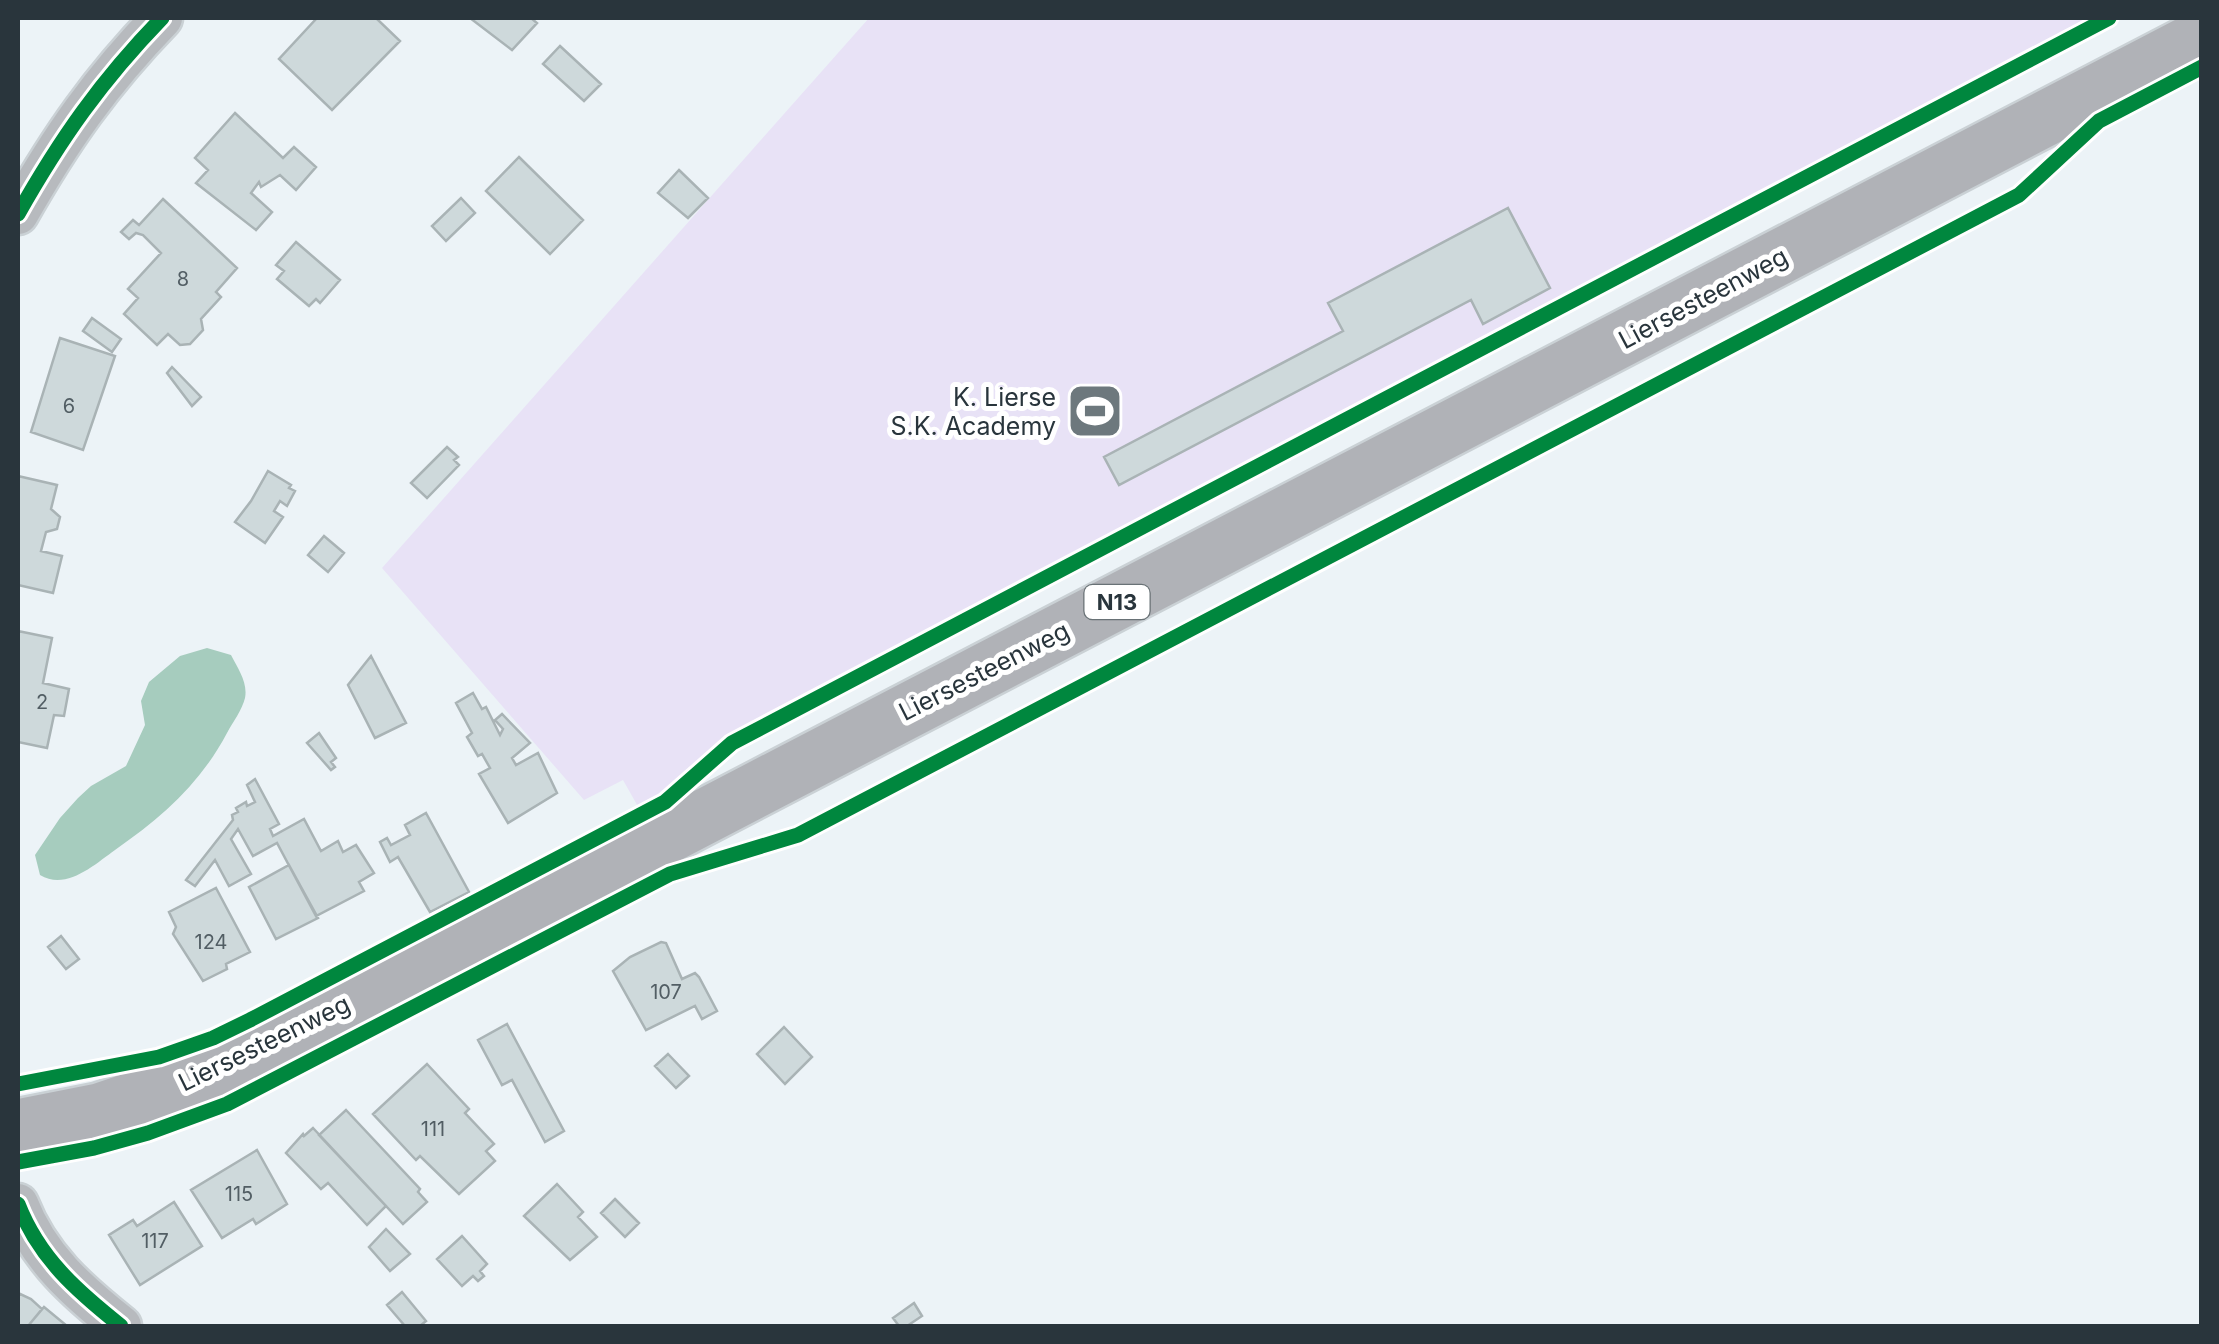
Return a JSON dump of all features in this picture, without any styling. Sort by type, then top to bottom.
[{"type":"main road","name":"Liersesteenweg","points":[[18,1126],[98,1111],[212,1073],[2202,37]]},
{"type":"street","points":[[18,214],[78,115],[116,65],[162,18]]},
{"type":"street","points":[[18,1204],[44,1256],[69,1284],[121,1326]]},
{"type":"shaded area","name":"K. Lierse S.K. Academy","points":[[869,18],[2098,18],[773,712],[640,810],[623,780],[584,800],[382,568]]},
{"type":"shaded area","points":[[207,648],[231,655],[246,692],[240,711],[205,768],[164,812],[89,869],[60,880],[40,875],[35,855],[60,818],[91,786],[126,766],[145,725],[141,701],[149,682],[180,656]]},
{"type":"building","points":[[317,18],[376,18],[400,41],[332,110],[279,59]]},
{"type":"building","points":[[470,18],[531,18],[537,23],[512,50]]},
{"type":"building","points":[[560,46],[601,84],[584,101],[543,64]]},
{"type":"building","points":[[235,113],[283,158],[294,147],[316,167],[296,190],[280,175],[261,187],[259,182],[251,193],[272,212],[256,230],[196,183],[208,170],[195,158]]},
{"type":"building","points":[[519,157],[583,220],[550,254],[486,191]]},
{"type":"building","points":[[679,170],[708,198],[688,218],[658,193]]},
{"type":"building","points":[[461,198],[475,213],[446,241],[432,226]]},
{"type":"building","points":[[163,199],[237,268],[216,292],[221,297],[201,319],[203,330],[190,344],[180,345],[168,334],[157,345],[124,314],[138,298],[128,289],[161,253],[143,235],[136,233],[129,239],[121,232],[133,220],[139,225]]},
{"type":"building","points":[[1508,208],[1550,288],[1483,324],[1471,300],[1119,485],[1104,457],[1343,331],[1328,303]]},
{"type":"building","points":[[296,242],[340,280],[320,303],[316,299],[309,306],[277,279],[284,271],[276,265]]},
{"type":"building","points":[[92,318],[121,339],[112,352],[83,331]]},
{"type":"building","points":[[60,338],[115,356],[83,450],[31,432]]},
{"type":"building","points":[[172,367],[201,397],[192,406],[167,373]]},
{"type":"building","points":[[447,447],[458,457],[454,460],[459,465],[427,498],[411,483]]},
{"type":"building","points":[[268,471],[295,491],[287,506],[280,501],[274,511],[283,517],[265,543],[235,522]]},
{"type":"building","points":[[18,476],[57,485],[51,509],[60,517],[57,529],[46,532],[41,551],[62,556],[53,593],[18,585]]},
{"type":"building","points":[[324,536],[344,553],[328,572],[308,555]]},
{"type":"building","points":[[18,631],[52,638],[43,683],[69,689],[64,716],[54,715],[47,748],[18,742]]},
{"type":"building","points":[[371,656],[406,723],[375,738],[348,685]]},
{"type":"building","points":[[473,693],[482,709],[486,707],[500,735],[503,729],[495,720],[502,714],[530,743],[512,758],[516,765],[538,753],[557,793],[508,823],[479,774],[490,768],[467,737],[472,733],[456,703]]},
{"type":"building","points":[[319,733],[336,758],[331,762],[335,767],[331,770],[307,743]]},
{"type":"building","points":[[255,779],[279,824],[270,829],[273,836],[304,819],[321,851],[338,841],[343,852],[356,845],[374,873],[359,882],[364,891],[316,916],[277,843],[253,856],[238,829],[231,839],[251,874],[229,886],[215,860],[195,886],[186,880],[233,820],[236,808],[255,802],[247,785]]},
{"type":"building","points":[[426,813],[469,892],[430,912],[398,857],[390,862],[380,842],[387,838],[391,845],[410,835],[405,825]]},
{"type":"building","points":[[289,865],[318,918],[276,939],[249,887]]},
{"type":"building","points":[[216,888],[250,952],[203,981],[173,934],[176,927],[169,912]]},
{"type":"building","points":[[61,936],[79,959],[66,969],[48,947]]},
{"type":"building","points":[[666,943],[682,979],[695,973],[699,977],[717,1011],[702,1019],[695,1006],[646,1030],[613,971],[630,957]]},
{"type":"building","points":[[507,1024],[564,1131],[545,1142],[512,1080],[502,1085],[478,1040]]},
{"type":"building","points":[[784,1027],[812,1057],[785,1084],[757,1054]]},
{"type":"building","points":[[668,1054],[689,1076],[676,1088],[655,1066]]},
{"type":"building","points":[[427,1064],[469,1109],[465,1113],[494,1144],[486,1151],[495,1161],[459,1194],[420,1156],[416,1160],[373,1114]]},
{"type":"building","points":[[346,1110],[420,1189],[418,1192],[427,1202],[403,1224],[319,1135]]},
{"type":"building","points":[[313,1128],[386,1206],[367,1225],[328,1183],[321,1189],[286,1153]]},
{"type":"building","points":[[257,1150],[287,1204],[256,1224],[253,1219],[222,1238],[191,1190]]},
{"type":"building","points":[[557,1184],[583,1212],[578,1217],[597,1237],[570,1260],[524,1216]]},
{"type":"building","points":[[615,1199],[639,1223],[625,1237],[601,1213]]},
{"type":"building","points":[[174,1202],[202,1246],[140,1285],[109,1235],[133,1220],[137,1226]]},
{"type":"building","points":[[386,1229],[410,1254],[390,1271],[369,1247]]},
{"type":"building","points":[[462,1236],[487,1264],[480,1271],[484,1276],[478,1281],[473,1276],[462,1286],[437,1259]]},
{"type":"building","points":[[402,1292],[426,1321],[420,1326],[405,1326],[387,1305]]},
{"type":"building","points":[[18,1293],[42,1309],[28,1326],[18,1326]]},
{"type":"building","points":[[914,1303],[922,1316],[907,1326],[899,1326],[893,1318]]},
{"type":"building","points":[[44,1307],[67,1326],[28,1326]]},
{"type":"cycle path","points":[[18,214],[83,111],[162,18]]},
{"type":"cycle path","points":[[18,1084],[159,1057],[250,1020],[665,802],[732,743],[2109,18]]},
{"type":"cycle path","points":[[18,1162],[94,1148],[227,1104],[670,874],[798,835],[2019,195],[2099,121],[2202,67]]},
{"type":"cycle path","points":[[18,1204],[48,1257],[89,1300],[121,1326]]},
{"type":"place","name":"K. Lierse S.K. Academy","points":[[1095,411]]}]
